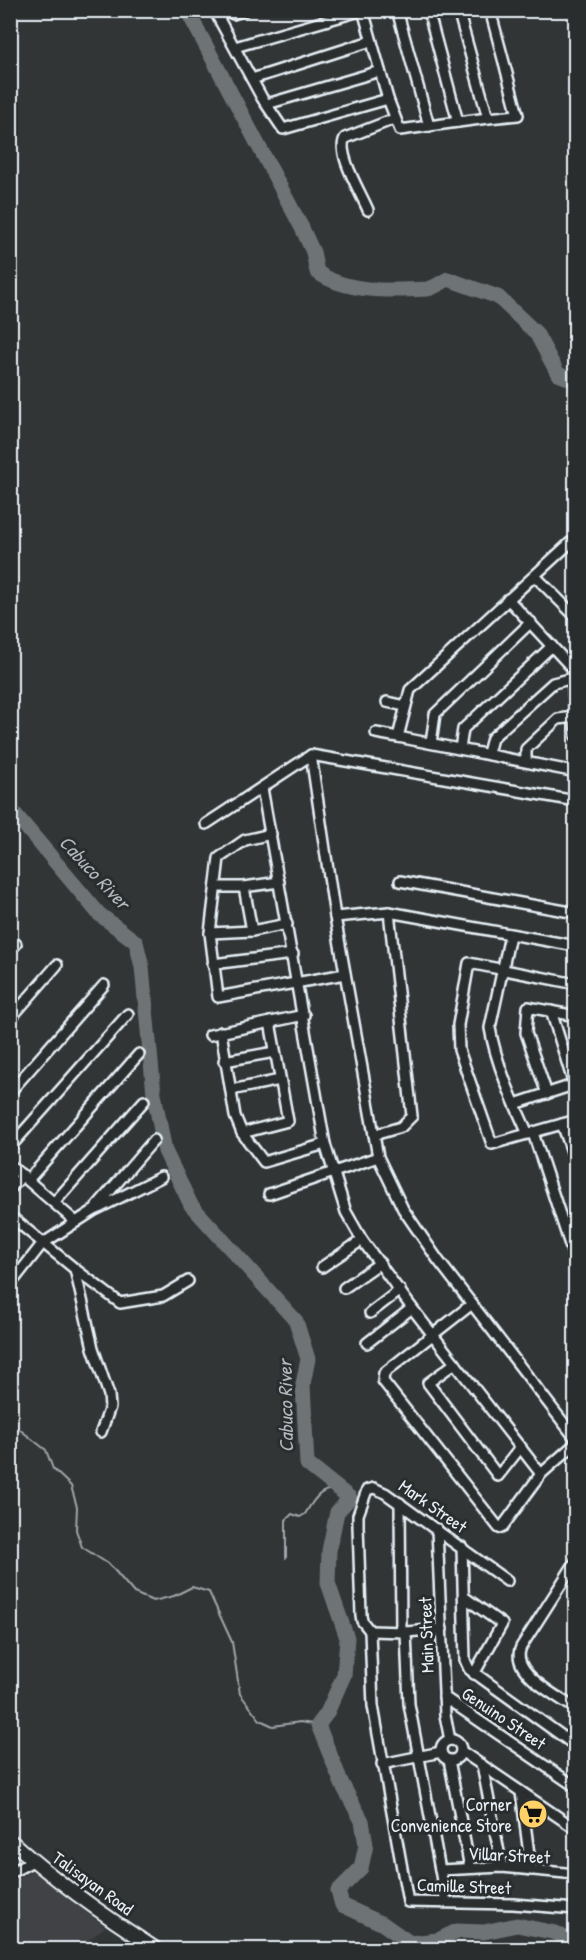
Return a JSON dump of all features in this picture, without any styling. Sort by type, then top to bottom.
[{"type":"main road","name":"Talisayan Road","points":[[10,1840],[33,1861],[104,1916],[158,1950]]},
{"type":"street","points":[[214,10],[283,129],[388,99]]},
{"type":"street","points":[[233,14],[245,10]]},
{"type":"street","points":[[397,10],[429,126]]},
{"type":"street","points":[[428,10],[458,122]]},
{"type":"street","points":[[458,10],[488,118]]},
{"type":"street","points":[[235,47],[363,11],[394,119],[400,130],[518,115],[490,10]]},
{"type":"street","points":[[252,79],[371,41]]},
{"type":"street","points":[[267,104],[380,71]]},
{"type":"street","points":[[368,210],[342,152],[343,142],[345,138],[394,119]]},
{"type":"street","points":[[398,737],[410,690],[570,543],[576,542]]},
{"type":"street","points":[[535,576],[576,617]]},
{"type":"street","points":[[508,599],[572,668],[576,736]]},
{"type":"street","points":[[431,743],[435,714],[531,622]]},
{"type":"street","points":[[460,749],[463,729],[552,646]]},
{"type":"street","points":[[488,753],[492,738],[553,683],[574,678]]},
{"type":"street","points":[[387,702],[405,706]]},
{"type":"street","points":[[526,761],[526,749],[558,719],[575,717]]},
{"type":"street","points":[[376,733],[488,753],[576,772]]},
{"type":"street","points":[[312,755],[335,917],[378,1157],[404,1209],[472,1304],[576,1441],[541,1474],[503,1526],[495,1526],[382,1379],[384,1373],[472,1304]]},
{"type":"street","points":[[206,824],[312,755],[576,801]]},
{"type":"street","points":[[262,788],[272,834],[325,1144],[332,1173],[346,1212],[362,1240],[412,1308],[541,1474]]},
{"type":"street","points":[[272,834],[244,840],[219,858],[210,933],[218,997],[345,974]]},
{"type":"street","points":[[400,881],[576,914]]},
{"type":"street","points":[[216,887],[244,887],[279,882]]},
{"type":"street","points":[[244,887],[252,931]]},
{"type":"street","points":[[335,917],[389,912],[576,946]]},
{"type":"street","points":[[374,1135],[401,1127],[412,1116],[389,912]]},
{"type":"street","points":[[210,933],[252,931],[287,924]]},
{"type":"street","points":[[510,935],[490,1028],[514,1104],[530,1133],[573,1249],[576,1263]]},
{"type":"street","points":[[213,964],[293,954]]},
{"type":"street","points":[[576,984],[468,963],[458,1025],[459,1050],[492,1144],[576,1120]]},
{"type":"street","points":[[10,1019],[57,964]]},
{"type":"street","points":[[10,1092],[104,985]]},
{"type":"street","points":[[547,1094],[526,1033],[528,1007],[576,1016]]},
{"type":"street","points":[[514,1104],[575,1085],[551,1011]]},
{"type":"street","points":[[10,1147],[128,1014]]},
{"type":"street","points":[[210,1035],[304,1015]]},
{"type":"street","points":[[242,1133],[288,1121],[270,1022]]},
{"type":"street","points":[[221,1032],[224,1061],[242,1133],[264,1162],[325,1144]]},
{"type":"street","points":[[224,1061],[275,1052]]},
{"type":"street","points":[[10,1189],[25,1178],[139,1053]]},
{"type":"street","points":[[231,1090],[280,1080]]},
{"type":"street","points":[[54,1203],[144,1101]]},
{"type":"street","points":[[562,1124],[576,1163]]},
{"type":"street","points":[[93,1211],[154,1140]]},
{"type":"street","points":[[269,1194],[378,1157]]},
{"type":"street","points":[[10,1165],[76,1222]]},
{"type":"street","points":[[10,1285],[14,1271],[42,1244],[93,1211],[161,1177]]},
{"type":"street","points":[[10,1216],[42,1244],[120,1303],[164,1296],[176,1291],[188,1281]]},
{"type":"street","points":[[322,1267],[362,1240]]},
{"type":"street","points":[[344,1288],[380,1263]]},
{"type":"street","points":[[75,1269],[93,1348],[109,1395],[110,1407],[101,1432]]},
{"type":"street","points":[[370,1312],[400,1290]]},
{"type":"street","points":[[367,1343],[412,1308]]},
{"type":"street","points":[[455,1363],[428,1383],[498,1476],[521,1448]]},
{"type":"street","name":"Mark Street","points":[[370,1631],[362,1622],[361,1615],[358,1515],[367,1490],[374,1488],[400,1503],[506,1577],[507,1581]]},
{"type":"street","points":[[400,1503],[409,1704],[417,1758],[446,1902]]},
{"type":"street","name":"Main Street","points":[[437,1529],[444,1697],[450,1740]]},
{"type":"street","points":[[462,1546],[465,1660],[474,1674],[576,1746]]},
{"type":"street","points":[[576,1561],[521,1647],[518,1659],[524,1671],[576,1709]]},
{"type":"street","points":[[464,1597],[502,1624],[474,1674]]},
{"type":"street","points":[[370,1631],[404,1632],[442,1629]]},
{"type":"street","name":"Camille Street","points":[[370,1631],[373,1706],[408,1902],[576,1909]]},
{"type":"street","name":"Genuino Street","points":[[444,1697],[576,1787]]},
{"type":"street","points":[[441,1752],[444,1743],[450,1740],[460,1744],[461,1751],[458,1758],[449,1760]]},
{"type":"street","points":[[461,1751],[576,1829]]},
{"type":"street","points":[[382,1764],[441,1752]]},
{"type":"street","points":[[441,1752],[449,1760],[470,1868]]},
{"type":"street","points":[[482,1765],[502,1867]]},
{"type":"street","points":[[521,1792],[531,1870]]},
{"type":"street","points":[[10,1873],[33,1861]]},
{"type":"street","name":"Villar Street","points":[[440,1870],[502,1867],[576,1874]]},
{"type":"shaded area","points":[[33,1871],[105,1927],[78,1949],[11,1949],[11,1882]]},
{"type":"waterway","points":[[187,10],[302,228],[313,252],[317,272],[341,284],[384,290],[427,289],[448,279],[498,297],[536,333],[558,374],[576,381]]},
{"type":"waterway","name":"Cabuco River","points":[[10,808],[99,914],[136,942],[142,967],[154,1094],[165,1151],[191,1205],[296,1321],[308,1359],[303,1384],[307,1464],[350,1498],[337,1512],[329,1551],[328,1583],[347,1638],[344,1675],[327,1713],[318,1725],[342,1784],[362,1821],[366,1845],[361,1868],[338,1891],[342,1905],[383,1924],[410,1943],[438,1940],[457,1931],[484,1932],[517,1925],[556,1933],[576,1944]]},
{"type":"waterway","points":[[10,1422],[46,1450],[53,1469],[71,1486],[77,1507],[76,1530],[82,1547],[110,1565],[134,1593],[153,1601],[174,1596],[192,1587],[209,1592],[232,1642],[240,1694],[260,1720],[273,1726],[300,1722],[318,1725]]},
{"type":"waterway","points":[[286,1558],[286,1520],[292,1514],[300,1517],[305,1514],[321,1493],[331,1490],[344,1493]]},
{"type":"place","name":"Corner Convenience Store","points":[[533,1814]]}]
